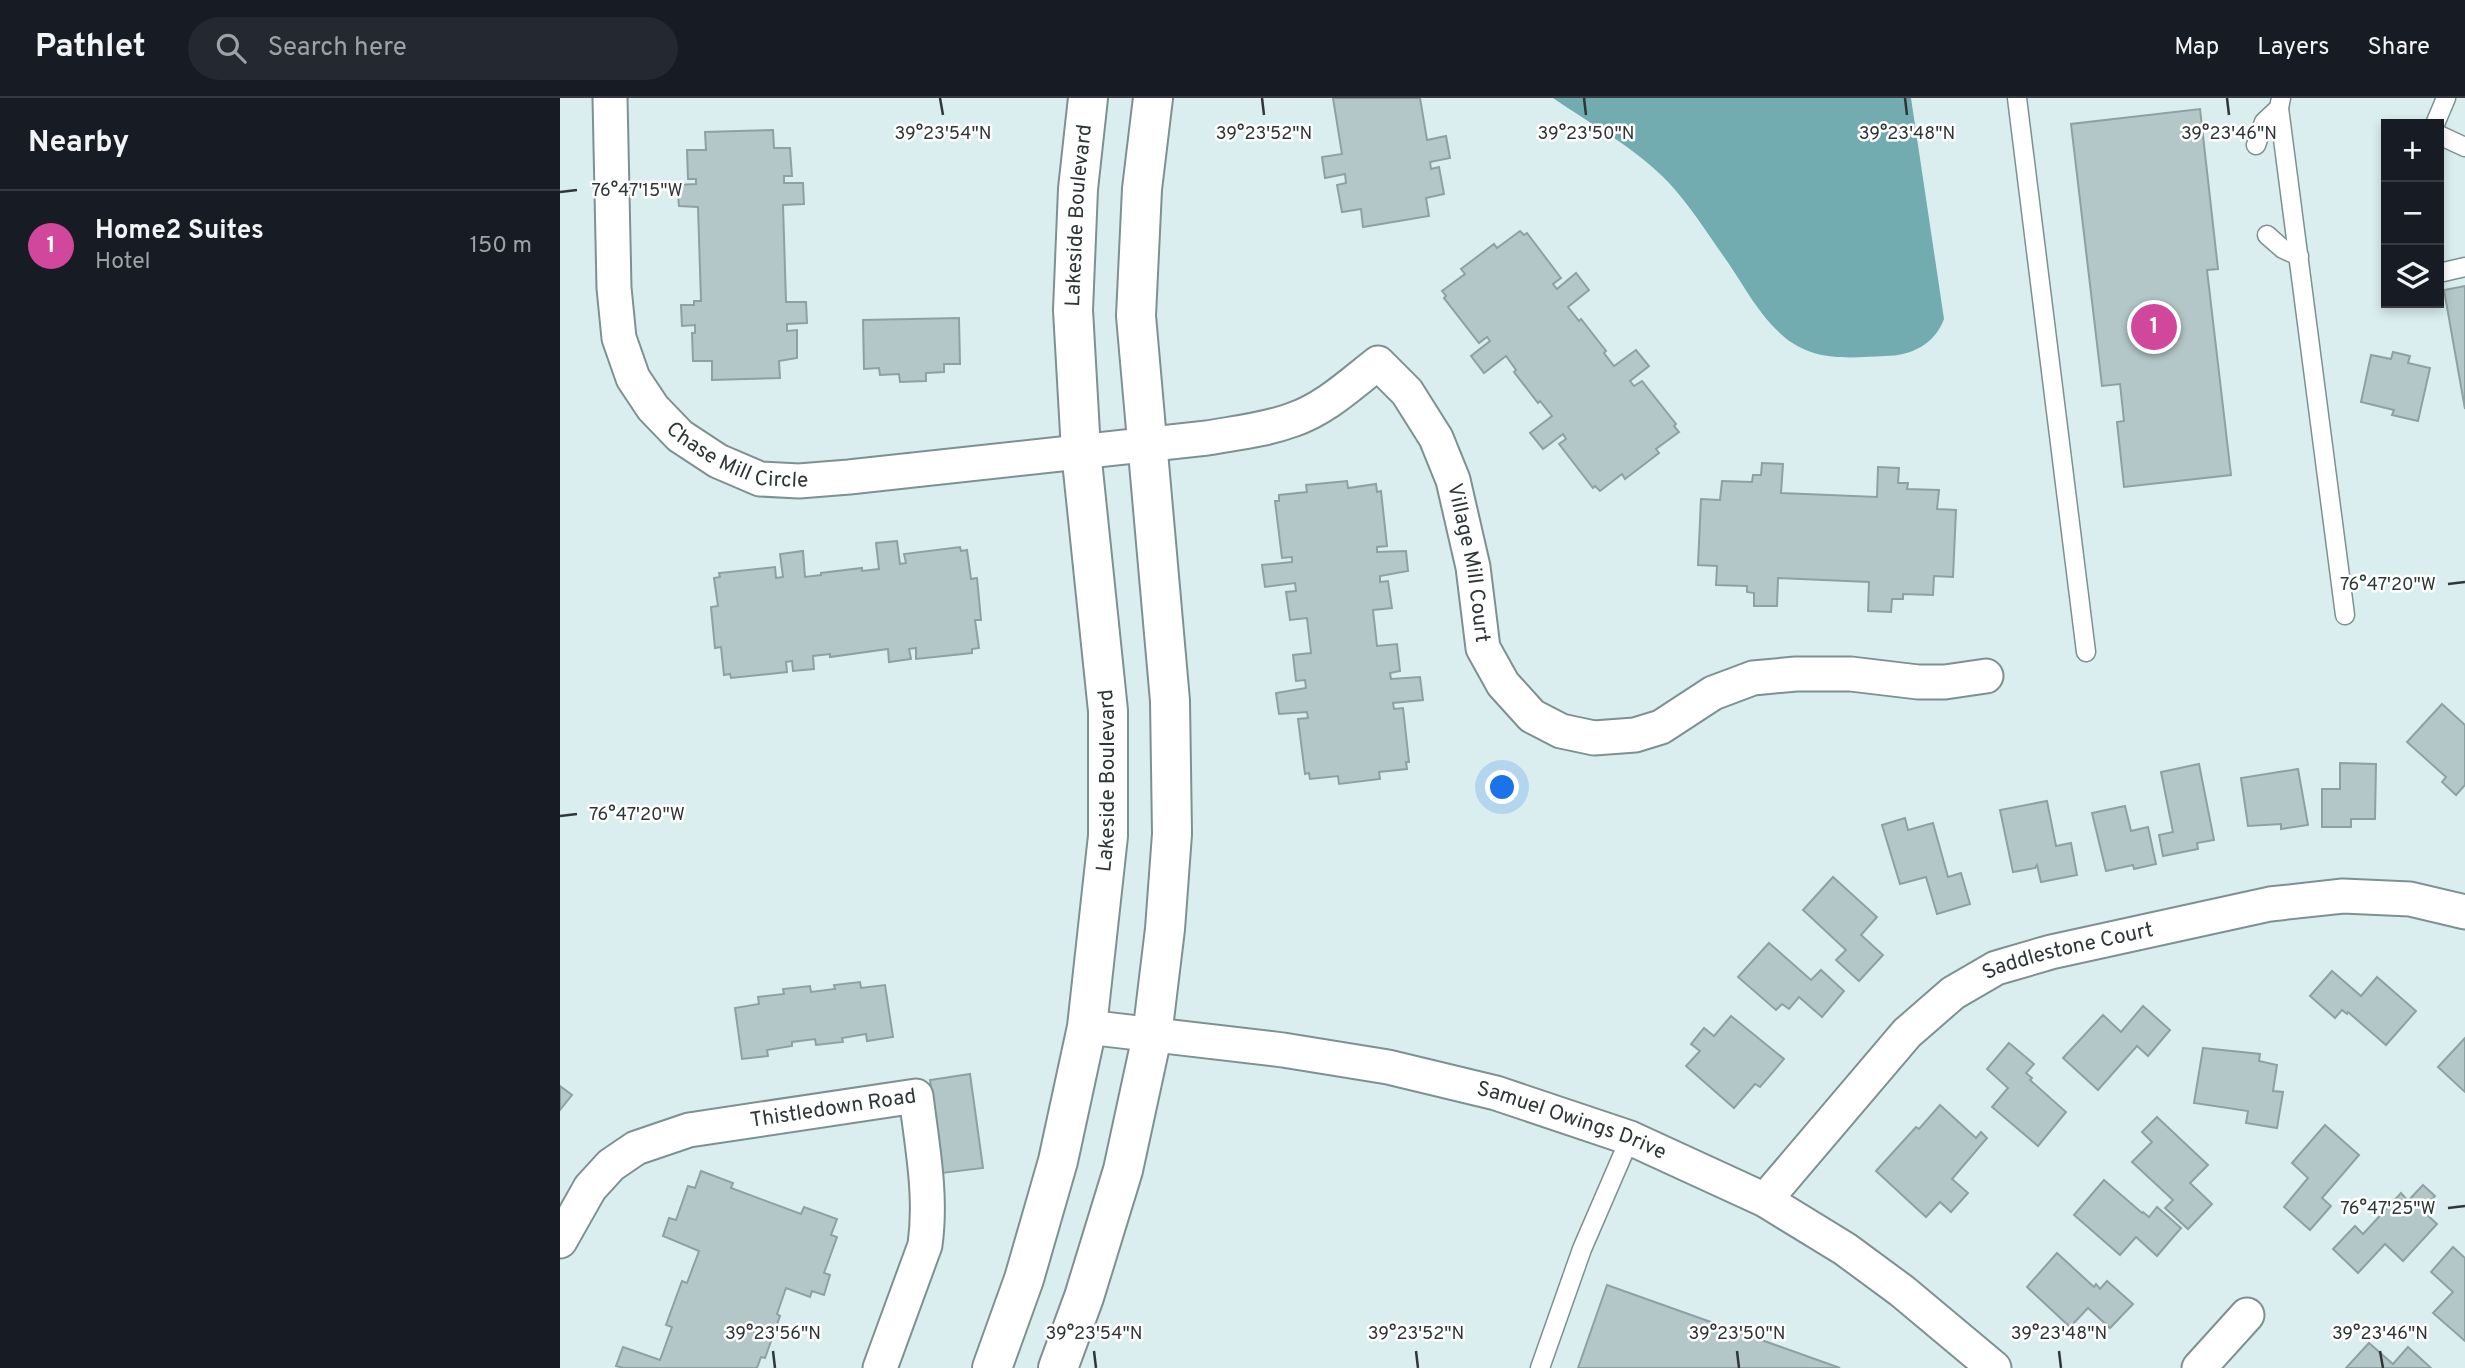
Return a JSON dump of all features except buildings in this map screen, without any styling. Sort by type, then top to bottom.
[{"type":"main road","name":"Lakeside Boulevard","points":[[992,1368],[1024,1279],[1058,1161],[1087,1027],[1108,836],[1108,711],[1081,451],[1073,310],[1079,189],[1088,98]]},
{"type":"main road","points":[[1058,1368],[1084,1297],[1123,1170],[1152,1036],[1165,929],[1172,834],[1170,701],[1136,316],[1142,189],[1153,98]]},
{"type":"street","name":"Chase Mill Circle","points":[[610,98],[614,288],[619,338],[634,378],[653,408],[680,436],[718,461],[760,479],[799,481],[1147,443]]},
{"type":"street","name":"Village Mill Court","points":[[1147,443],[1207,438],[1293,420],[1331,400],[1378,363],[1407,392],[1436,438],[1453,480],[1473,567],[1483,648],[1503,684],[1532,716],[1561,731],[1594,738],[1635,735],[1661,727],[1713,693],[1753,678],[1796,674],[1851,674],[1917,682],[1945,682],[1986,676]]},
{"type":"street","name":"Saddlestone Court","points":[[1765,1200],[1908,1033],[1953,993],[1996,968],[2051,952],[2270,904],[2343,896],[2410,899],[2465,912]]},
{"type":"street","name":"Samuel Owings Drive","points":[[1087,1027],[1283,1050],[1388,1067],[1496,1093],[1630,1138],[1765,1200],[1845,1249],[1902,1291],[1994,1368]]},
{"type":"street","name":"Thistledown Road","points":[[560,1241],[590,1188],[611,1165],[636,1148],[689,1130],[916,1096],[929,1199],[928,1224],[925,1245],[880,1368]]},
{"type":"street","points":[[2199,1368],[2246,1315]]},
{"type":"lane","points":[[2017,98],[2086,652]]},
{"type":"lane","points":[[2437,119],[2446,98]]},
{"type":"lane","points":[[2256,145],[2264,122],[2280,103]]},
{"type":"lane","points":[[2280,103],[2345,615]]},
{"type":"lane","points":[[2444,137],[2465,147]]},
{"type":"lane","points":[[2267,235],[2283,249],[2299,256]]},
{"type":"lane","points":[[2444,271],[2465,267]]},
{"type":"lane","points":[[1540,1368],[1582,1249],[1630,1138]]},
{"type":"water","points":[[1553,98],[1911,98],[1944,319],[1940,328],[1928,342],[1904,354],[1838,357],[1811,352],[1797,346],[1764,316],[1700,222],[1669,183],[1628,148]]},
{"type":"place","name":"Home2 Suites","points":[[2154,327]]}]
